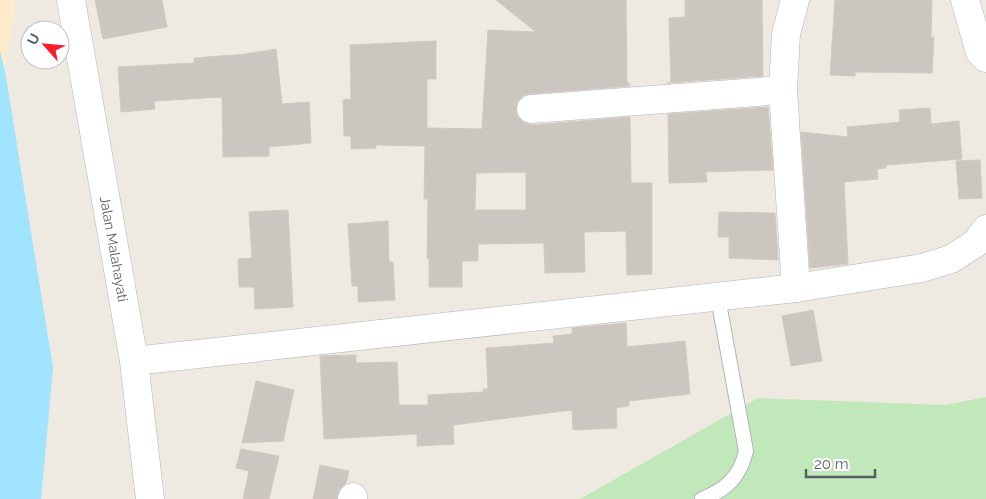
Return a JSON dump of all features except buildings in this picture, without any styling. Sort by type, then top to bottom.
[{"type":"street","name":"Jalan Malahayati","points":[[71,0],[134,361],[150,499]]},
{"type":"street","points":[[795,0],[786,34],[783,90],[796,288]]},
{"type":"street","points":[[965,0],[980,52],[986,58]]},
{"type":"street","points":[[531,108],[783,90]]},
{"type":"street","points":[[134,361],[796,288],[922,268],[951,259],[976,243],[986,229]]},
{"type":"lane","points":[[702,499],[717,494],[732,482],[738,474],[746,452],[718,298]]},
{"type":"green space","points":[[986,397],[986,499],[580,499],[758,398],[945,405]]},
{"type":"sand","points":[[0,0],[14,0],[15,10],[5,71],[0,51]]},
{"type":"water","points":[[0,51],[5,71],[53,368],[41,499],[0,499]]}]
